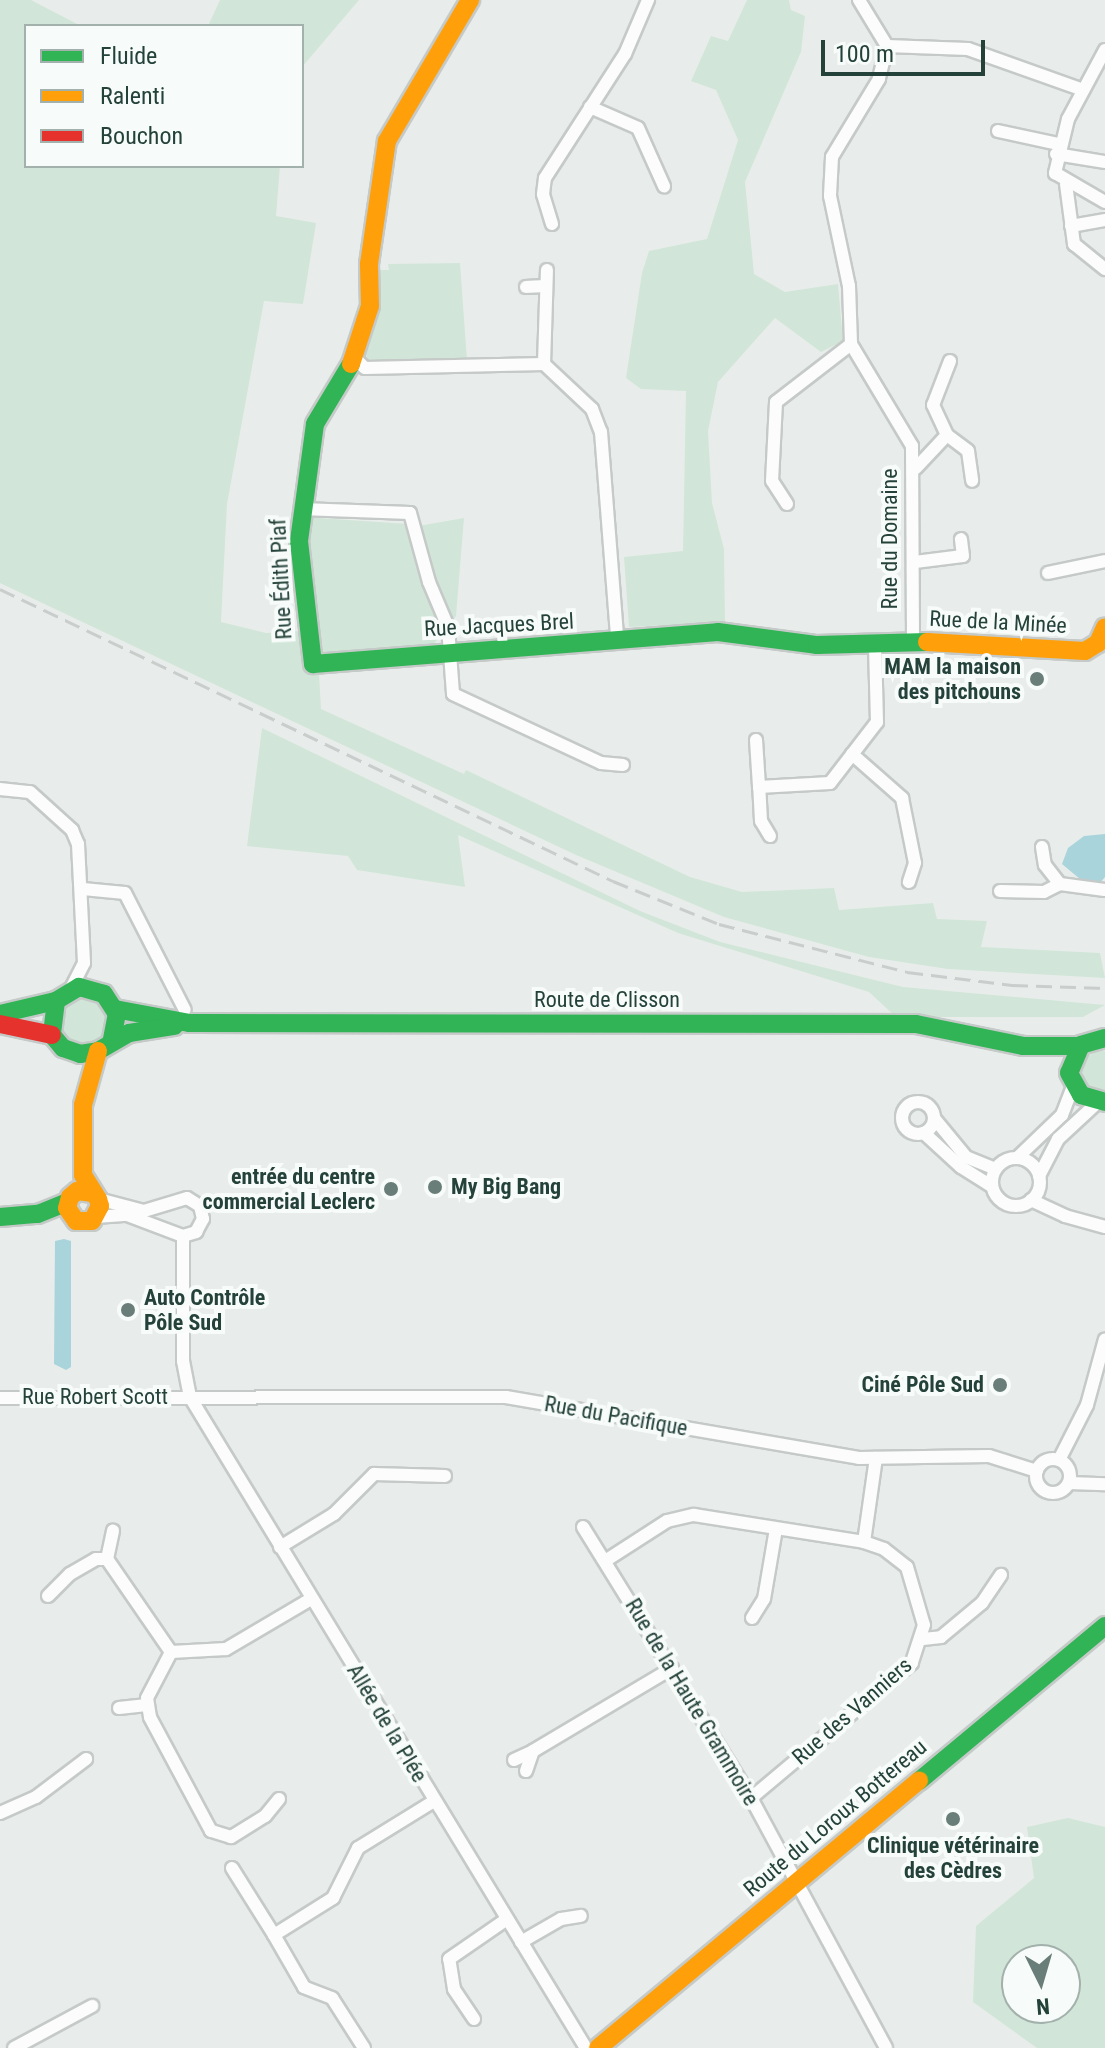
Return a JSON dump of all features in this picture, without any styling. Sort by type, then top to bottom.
[{"type":"main road","name":"Rue Édith Piaf","points":[[313,664],[299,541],[315,424],[355,358],[370,306],[369,264],[387,141],[470,0]]},
{"type":"main road","name":"Rue de la Minée","points":[[685,633],[817,645],[913,641],[1085,651],[1098,643],[1105,627]]},
{"type":"main road","name":"Rue Jacques Brel","points":[[313,664],[450,650],[597,645],[617,637],[685,633]]},
{"type":"main road","points":[[0,1014],[63,995],[96,989],[115,1009],[83,1105]]},
{"type":"main road","points":[[52,1035],[50,1020],[63,995]]},
{"type":"main road","name":"Route de Clisson","points":[[115,1009],[187,1017],[916,1024],[1023,1046],[1080,1046],[1105,1038]]},
{"type":"main road","name":"Route de Clisson","points":[[71,1052],[105,1045],[187,1017]]},
{"type":"main road","points":[[0,1024],[52,1035],[71,1052],[83,1105],[93,1197],[81,1223],[64,1206]]},
{"type":"main road","name":"Route de Clisson","points":[[1023,1046],[1101,1102]]},
{"type":"main road","points":[[1071,1080],[1080,1046]]},
{"type":"main road","points":[[0,1217],[64,1206],[93,1197]]},
{"type":"main road","name":"Route du Loroux Bottereau","points":[[598,2048],[1105,1626]]},
{"type":"street","points":[[552,224],[543,194],[545,178],[625,54],[648,0]]},
{"type":"street","points":[[787,504],[772,481],[776,402],[851,344],[850,296],[830,196],[831,166],[879,79],[887,46],[859,0]]},
{"type":"street","points":[[887,46],[968,49],[1087,85],[1105,83]]},
{"type":"street","points":[[1105,50],[1057,149],[1055,173],[1066,184],[1105,202]]},
{"type":"street","points":[[590,107],[638,128],[664,186]]},
{"type":"street","points":[[998,131],[1105,162]]},
{"type":"street","points":[[1066,184],[1071,226],[1082,255],[1105,269]]},
{"type":"street","points":[[1071,226],[1105,220]]},
{"type":"street","points":[[544,364],[544,286],[547,270]]},
{"type":"street","points":[[526,287],[544,286]]},
{"type":"street","name":"Rue du Domaine","points":[[851,344],[904,426],[916,468],[913,641]]},
{"type":"street","points":[[355,358],[365,368],[544,364],[592,409],[601,432],[617,637]]},
{"type":"street","points":[[950,361],[933,405],[947,435],[968,451],[972,481]]},
{"type":"street","points":[[916,468],[947,435]]},
{"type":"street","points":[[301,509],[410,513],[429,582],[448,627],[453,694],[601,763],[623,765]]},
{"type":"street","points":[[915,562],[963,556],[961,539]]},
{"type":"street","points":[[1048,573],[1105,561]]},
{"type":"street","points":[[759,787],[830,783],[878,717],[875,643]]},
{"type":"street","points":[[756,740],[761,821],[770,836]]},
{"type":"street","points":[[852,754],[902,798],[915,863],[909,882]]},
{"type":"street","points":[[0,789],[30,792],[72,830],[82,861],[84,963],[96,989]]},
{"type":"street","points":[[1042,847],[1045,865],[1060,884]]},
{"type":"street","points":[[1000,891],[1044,892],[1060,884],[1105,890]]},
{"type":"street","points":[[83,889],[125,893],[180,992],[187,1017]]},
{"type":"street","points":[[63,995],[84,963]]},
{"type":"street","points":[[992,1186],[996,1169],[1017,1158],[1054,1125],[1071,1080]]},
{"type":"street","points":[[1031,1200],[1058,1139],[1101,1102]]},
{"type":"street","points":[[996,1169],[966,1157],[924,1103],[904,1110],[905,1128],[924,1133],[961,1167],[992,1186],[1006,1204],[1031,1200],[1054,1213],[1105,1227]]},
{"type":"street","points":[[924,1133],[934,1118]]},
{"type":"street","points":[[1017,1158],[1029,1162],[1039,1176]]},
{"type":"street","points":[[93,1197],[144,1211],[187,1198],[200,1206],[201,1226],[183,1236]]},
{"type":"street","points":[[93,1197],[127,1215],[168,1227],[183,1236]]},
{"type":"street","points":[[168,1227],[169,1205]]},
{"type":"street","points":[[183,1236],[183,1361],[190,1397]]},
{"type":"street","points":[[1059,1460],[1087,1405],[1105,1339]]},
{"type":"street","name":"Rue Robert Scott","points":[[0,1398],[190,1397]]},
{"type":"street","name":"Rue du Pacifique","points":[[190,1397],[506,1397],[876,1458],[989,1456],[1037,1471]]},
{"type":"street","name":"Allée de la Plée","points":[[190,1397],[586,2048]]},
{"type":"street","points":[[864,1542],[876,1458]]},
{"type":"street","points":[[1059,1460],[1069,1468],[1069,1483],[1062,1491],[1047,1492],[1038,1484],[1037,1471],[1046,1461],[1059,1460]]},
{"type":"street","points":[[280,1547],[334,1514],[374,1474],[445,1476]]},
{"type":"street","points":[[1069,1483],[1105,1484]]},
{"type":"street","name":"Rue des Vanniers","points":[[605,1561],[676,1517],[694,1515],[864,1542],[884,1549],[907,1567],[924,1625],[923,1639],[912,1663],[751,1798]]},
{"type":"street","name":"Rue de la Haute Grammoire","points":[[583,1527],[751,1798],[886,2048]]},
{"type":"street","points":[[752,1618],[764,1599],[776,1529]]},
{"type":"street","points":[[113,1531],[107,1559],[171,1652]]},
{"type":"street","points":[[48,1596],[70,1574],[96,1559],[107,1559]]},
{"type":"street","points":[[923,1639],[941,1637],[951,1629],[982,1603],[1001,1575]]},
{"type":"street","points":[[171,1652],[226,1649],[311,1599]]},
{"type":"street","points":[[147,1705],[171,1652]]},
{"type":"street","points":[[514,1760],[672,1668]]},
{"type":"street","points":[[119,1708],[147,1705]]},
{"type":"street","points":[[147,1705],[211,1831],[231,1837],[265,1816],[279,1799]]},
{"type":"street","points":[[526,1771],[533,1751]]},
{"type":"street","points":[[0,1813],[36,1797],[86,1759]]},
{"type":"street","points":[[274,1935],[333,1898],[358,1848],[434,1801]]},
{"type":"street","points":[[232,1868],[304,1987],[332,1998],[364,2048]]},
{"type":"street","points":[[521,1942],[561,1919],[581,1916]]},
{"type":"street","points":[[474,2019],[454,1989],[449,1959],[507,1919]]},
{"type":"street","points":[[14,2048],[92,2006]]},
{"type":"green space","points":[[0,0],[31,0],[77,24],[24,24],[24,168],[280,168],[276,216],[316,223],[303,304],[264,301],[227,504],[221,622],[266,633],[299,631],[305,672],[319,674],[321,709],[464,774],[466,770],[690,877],[742,892],[834,888],[839,910],[933,903],[937,919],[987,921],[981,947],[1100,953],[1105,978],[948,969],[869,957],[724,917],[576,855],[0,583]]},
{"type":"green space","points":[[220,0],[359,0],[304,65],[304,24],[209,24]]},
{"type":"green space","points":[[747,0],[789,0],[791,10],[805,16],[801,52],[745,182],[754,274],[785,292],[838,284],[843,341],[821,352],[775,318],[718,382],[708,431],[712,503],[724,549],[725,622],[629,627],[624,557],[683,551],[686,391],[641,389],[626,378],[642,273],[649,251],[707,239],[738,140],[716,90],[691,81],[711,36],[728,41]]},
{"type":"green space","points":[[460,263],[467,360],[370,363],[364,351],[376,270],[389,270],[388,264]]},
{"type":"green space","points":[[303,517],[424,525],[464,518],[456,616],[433,645],[321,654]]},
{"type":"green space","points":[[262,728],[640,911],[720,942],[903,987],[1105,1005],[1083,1017],[896,1017],[869,992],[678,933],[458,835],[465,887],[357,870],[348,856],[247,846]]},
{"type":"green space","points":[[83,996],[100,1003],[107,1020],[100,1037],[83,1044],[66,1037],[59,1020],[66,1003]]},
{"type":"green space","points":[[1096,1051],[1105,1051],[1105,1090],[1091,1088],[1081,1076],[1084,1059]]},
{"type":"green space","points":[[1068,1818],[1105,1827],[1105,2048],[1037,2048],[1004,2024],[1081,2024],[1081,1944],[1001,1944],[1001,2022],[973,2002],[976,1926],[1034,1878],[1027,1827]]},
{"type":"water","points":[[1105,834],[1105,877],[1099,884],[1080,879],[1062,864],[1068,848],[1084,836]]},
{"type":"water","points":[[55,1241],[71,1241],[71,1367],[66,1370],[54,1364]]},
{"type":"railway","points":[[0,589],[613,881],[719,924],[907,972],[1012,985],[1105,988]]},
{"type":"traffic: fast","points":[[351,364],[315,424],[299,541],[313,664],[718,632],[817,645],[927,642]]},
{"type":"traffic: fast","points":[[112,1039],[117,1014],[104,994],[79,987],[56,1001],[52,1035],[63,1048],[80,1054],[98,1051],[129,1033],[174,1026]]},
{"type":"traffic: fast","points":[[0,1014],[56,1001]]},
{"type":"traffic: fast","points":[[115,1009],[189,1023],[916,1024],[1023,1046],[1080,1046]]},
{"type":"traffic: fast","points":[[1105,1038],[1081,1045],[1069,1073],[1081,1095],[1105,1102]]},
{"type":"traffic: fast","points":[[0,1217],[38,1214],[67,1202]]},
{"type":"traffic: fast","points":[[919,1781],[1105,1626]]},
{"type":"traffic: slow","points":[[351,364],[370,306],[369,264],[387,141],[470,0]]},
{"type":"traffic: slow","points":[[927,642],[1085,651],[1098,643],[1105,627]]},
{"type":"traffic: slow","points":[[93,1193],[77,1191],[70,1197],[67,1208],[76,1221],[92,1221],[100,1206],[98,1199],[83,1175],[83,1105],[98,1051]]},
{"type":"traffic: slow","points":[[598,2048],[919,1781]]},
{"type":"traffic: jam","points":[[0,1024],[52,1035]]},
{"type":"place","name":"MAM la maison des pitchouns","points":[[1037,679]]},
{"type":"place","name":"My Big Bang","points":[[435,1187]]},
{"type":"place","name":"entrée du centre commercial Leclerc","points":[[391,1189]]},
{"type":"place","name":"Auto Contrôle Pôle Sud","points":[[128,1310]]},
{"type":"place","name":"Ciné Pôle Sud","points":[[1000,1385]]},
{"type":"place","name":"Clinique vétérinaire des Cèdres","points":[[953,1819]]}]
